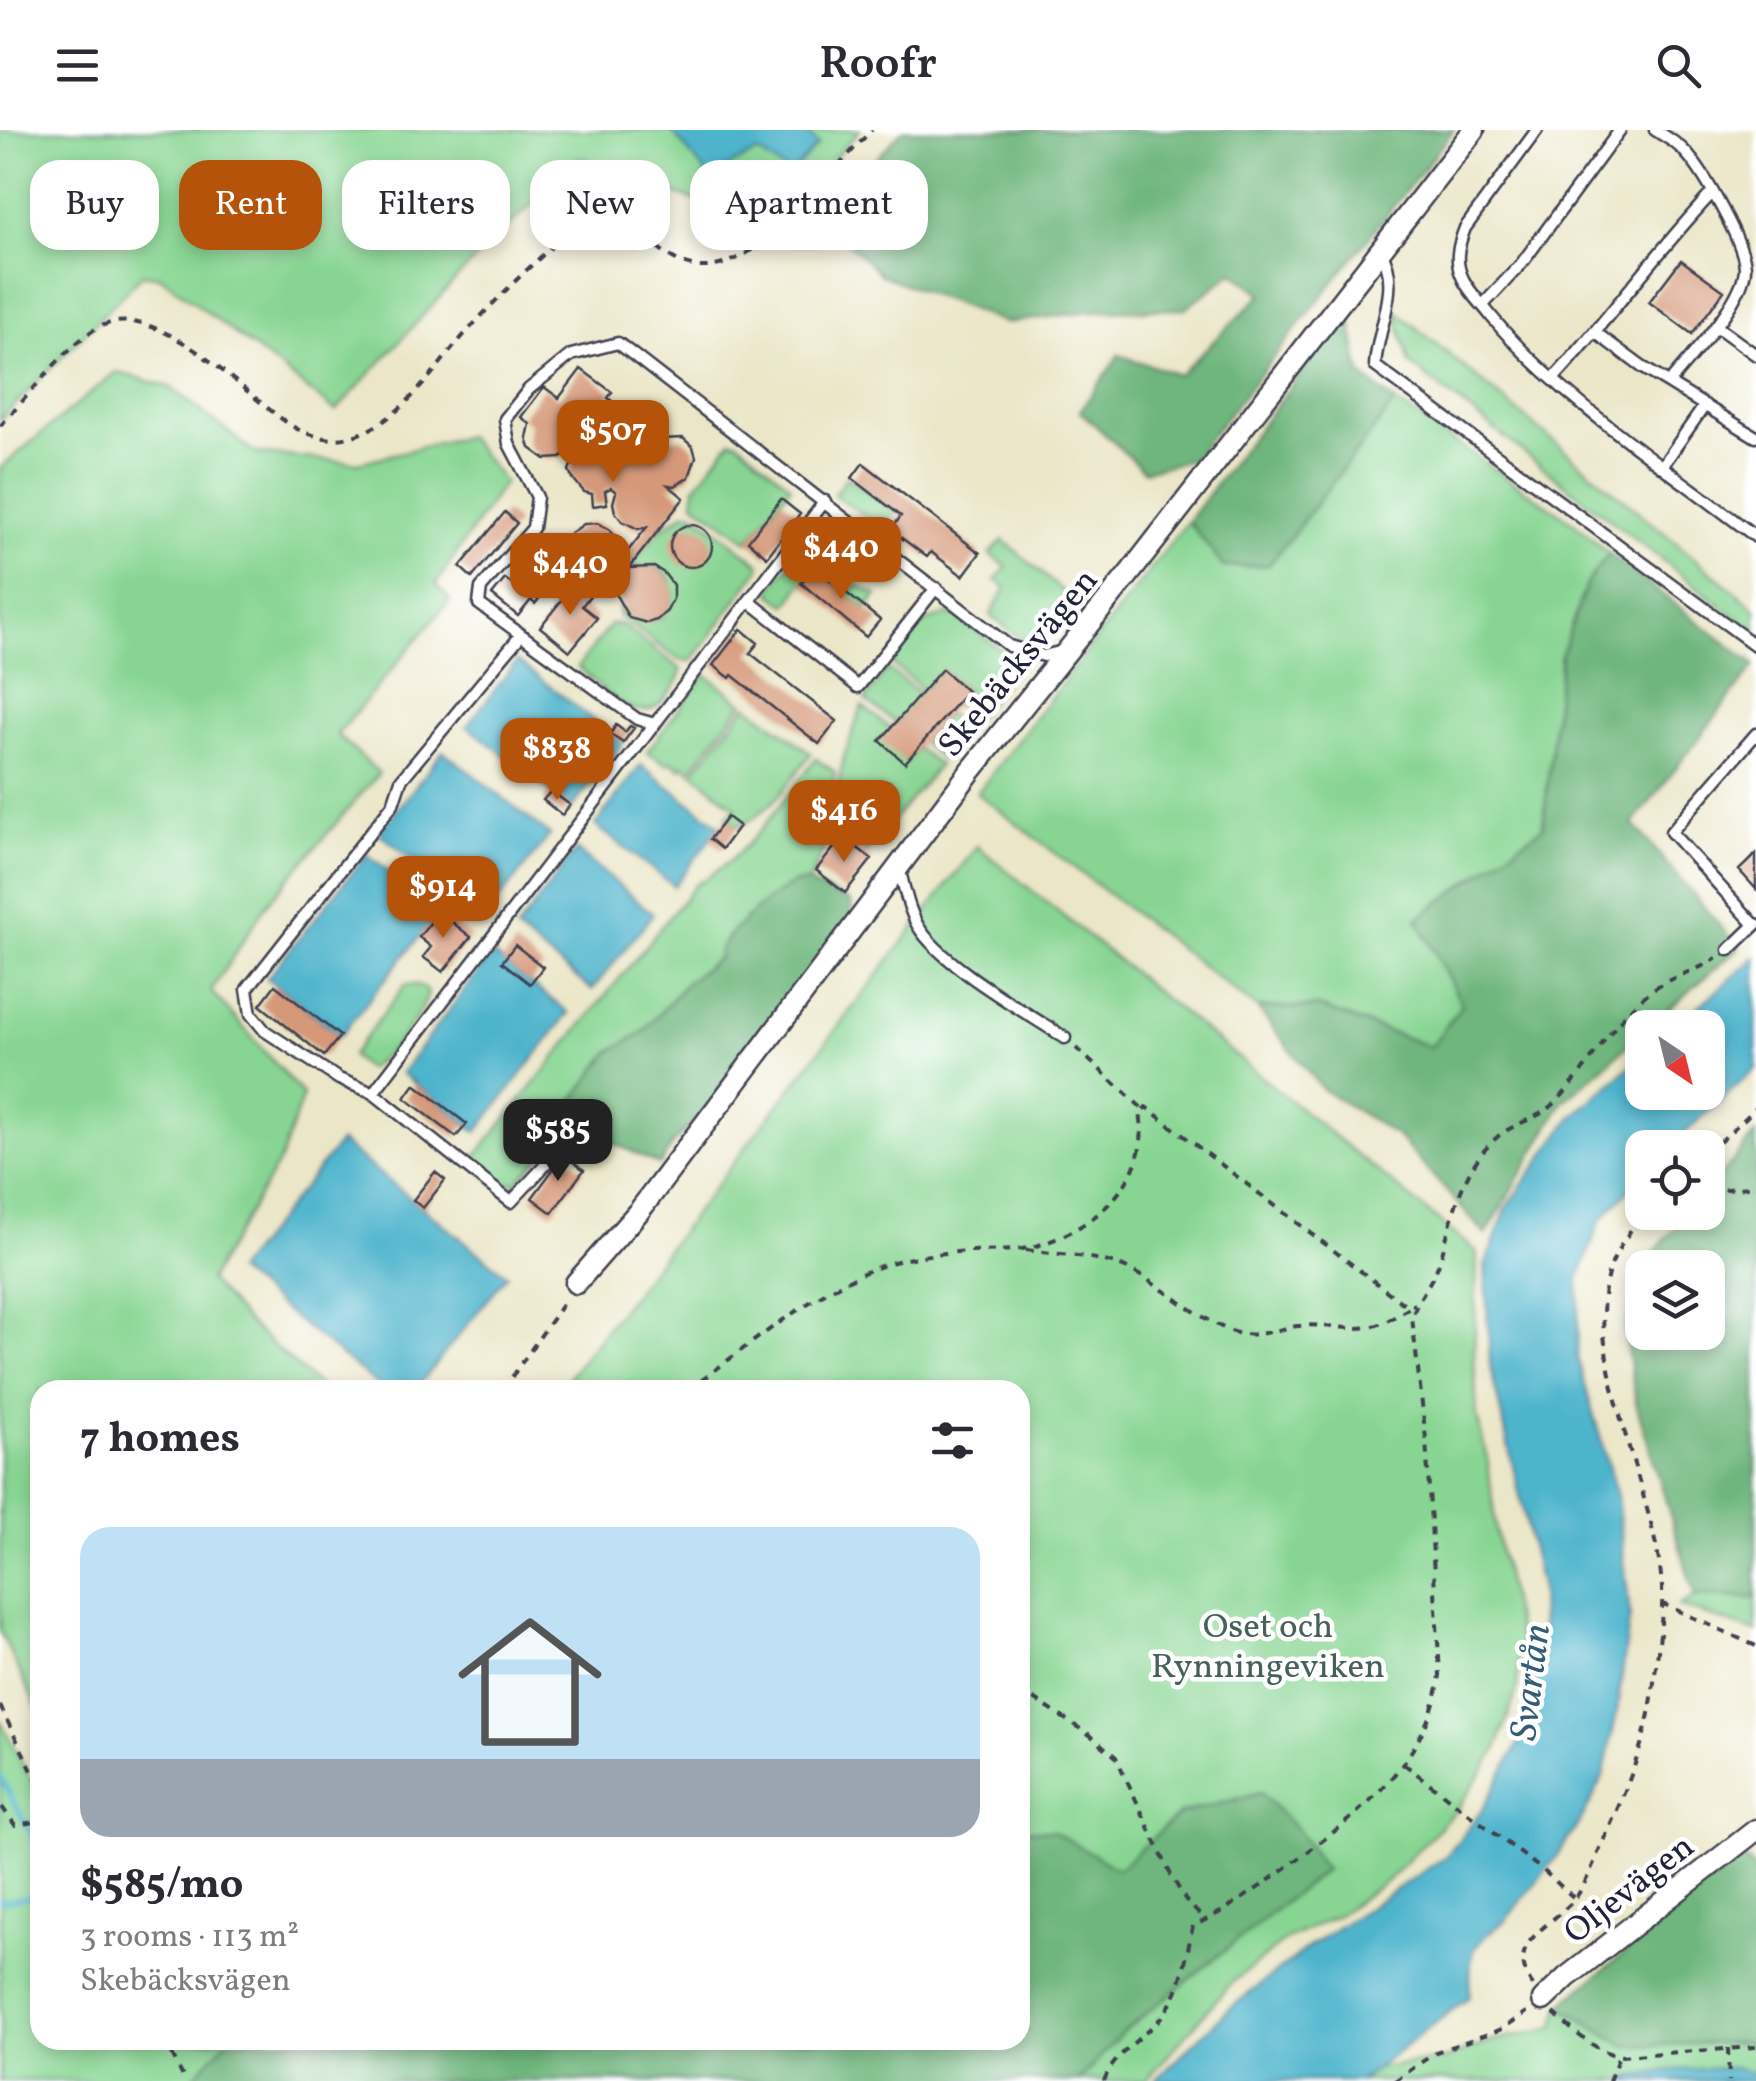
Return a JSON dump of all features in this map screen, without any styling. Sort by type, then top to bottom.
[{"type":"street","name":"Skebäcksvägen","points":[[576,1283],[640,1210],[899,866],[1474,130]]},
{"type":"street","name":"Oljevägen","points":[[1543,2000],[1567,1977],[1756,1830]]},
{"type":"lane","points":[[1536,130],[1465,228],[1458,244],[1457,261],[1464,281],[1512,342],[1756,536]]},
{"type":"lane","points":[[1483,305],[1522,264],[1620,130]]},
{"type":"lane","points":[[1656,130],[1684,150],[1713,192],[1745,268],[1730,308],[1669,382]]},
{"type":"lane","points":[[1554,378],[1596,333],[1671,236],[1713,192]]},
{"type":"lane","points":[[1381,251],[1392,277],[1376,343],[1375,366],[1756,646]]},
{"type":"lane","points":[[1742,276],[1756,278]]},
{"type":"lane","points":[[1716,326],[1756,355]]},
{"type":"lane","points":[[1596,333],[1642,368],[1756,437]]},
{"type":"lane","points":[[655,724],[637,720],[478,604],[481,588],[533,528],[537,497],[509,444],[506,418],[529,389],[571,356],[618,343],[1009,646],[1044,656],[1069,649]]},
{"type":"lane","points":[[1663,465],[1705,405]]},
{"type":"lane","points":[[373,1093],[825,500]]},
{"type":"lane","points":[[749,601],[858,687],[936,588]]},
{"type":"lane","points":[[520,635],[400,780],[393,804],[247,989],[251,1014],[265,1031],[339,1079],[373,1093],[510,1202],[563,1146],[586,1152]]},
{"type":"lane","points":[[1729,950],[1756,925],[1672,832],[1756,734]]},
{"type":"lane","points":[[899,866],[909,906],[920,929],[967,971],[1065,1038]]},
{"type":"path","points":[[0,426],[91,332],[122,320],[170,334],[298,429],[316,436],[346,439],[370,428],[411,397],[475,322],[564,236],[589,218],[604,214],[619,217],[680,262],[712,267],[728,263],[773,232],[872,130]]},
{"type":"path","points":[[1104,2081],[1113,2064],[1172,2003],[1193,1926],[1260,1887],[1380,1793],[1422,1737],[1432,1713],[1440,1675],[1426,1440],[1413,1341],[1415,1305],[1435,1272],[1463,1179],[1492,1142],[1554,1104],[1623,1020],[1654,989],[1706,966],[1729,950]]},
{"type":"path","points":[[1065,1038],[1143,1110]]},
{"type":"path","points":[[1020,1250],[1072,1228],[1118,1196],[1129,1183],[1139,1156],[1140,1113],[1146,1107],[1401,1302],[1415,1305]]},
{"type":"path","points":[[1725,1137],[1756,1108]]},
{"type":"path","points":[[1725,1189],[1756,1186]]},
{"type":"path","points":[[1630,1230],[1608,1274],[1603,1317],[1609,1366],[1654,1532],[1662,1580],[1654,1686],[1634,1766],[1587,1881],[1575,1899],[1524,1950],[1528,1979],[1554,2014],[1607,2054],[1756,2047]]},
{"type":"path","points":[[703,1380],[810,1304],[871,1270],[939,1254],[1020,1250],[1080,1257],[1126,1268],[1176,1296],[1214,1324],[1239,1333],[1263,1335],[1298,1326],[1377,1325],[1415,1305]]},
{"type":"path","points":[[511,1380],[576,1283]]},
{"type":"path","points":[[1660,1603],[1756,1646]]},
{"type":"path","points":[[1030,1694],[1116,1757],[1171,1875],[1186,1901],[1205,1921]]},
{"type":"path","points":[[0,1706],[30,1768]]},
{"type":"path","points":[[1404,1764],[1546,1872],[1575,1899]]},
{"type":"path","points":[[2,1807],[15,1825],[30,1823]]},
{"type":"path","points":[[1397,2080],[1436,2052],[1502,2029],[1543,2000]]},
{"type":"path","points":[[1728,2048],[1729,2081]]},
{"type":"path","points":[[170,2050],[185,2081]]},
{"type":"path","points":[[1609,2081],[1620,2056]]},
{"type":"green space","points":[[0,130],[671,130],[695,160],[690,160],[690,199],[670,192],[670,160],[530,160],[530,206],[510,225],[510,160],[342,160],[342,250],[484,250],[336,411],[161,277],[143,274],[0,420]]},
{"type":"green space","points":[[803,130],[860,130],[833,160],[742,160],[757,152],[817,144]]},
{"type":"green space","points":[[903,130],[1454,130],[1192,460],[1144,471],[1080,411],[1119,355],[1179,375],[1262,294],[1233,272],[1185,309],[1092,311],[1006,323],[881,275],[855,250],[928,250],[928,160],[874,160]]},
{"type":"green space","points":[[1349,310],[1361,375],[1395,402],[1269,565],[1224,567],[1188,521]]},
{"type":"green space","points":[[1395,310],[1756,609],[1756,633],[1410,364]]},
{"type":"green space","points":[[116,372],[170,387],[255,453],[358,463],[467,436],[504,482],[436,584],[450,600],[337,735],[379,773],[266,905],[211,991],[303,1095],[281,1158],[209,1280],[248,1323],[312,1380],[30,1380],[30,1693],[0,1631],[0,468]]},
{"type":"green space","points":[[1395,402],[1574,523],[1609,554],[1587,582],[1561,655],[1543,827],[1417,919],[1462,1004],[1431,1047],[1319,1007],[1257,1008],[977,793],[1188,521],[1224,567],[1269,565]]},
{"type":"green space","points":[[731,440],[738,441],[791,486],[748,541],[694,502],[695,487]]},
{"type":"green space","points":[[846,477],[896,512],[883,528],[834,495]]},
{"type":"green space","points":[[686,512],[696,514],[760,564],[692,661],[679,660],[619,616],[618,608],[635,619],[649,621],[661,617],[669,607],[673,596],[665,573],[649,566],[629,568],[658,531]]},
{"type":"green space","points":[[1003,540],[1067,595],[1072,607],[1037,646],[1031,646],[990,616],[1006,588],[996,580],[1007,567],[990,554]]},
{"type":"green space","points":[[806,545],[817,549],[845,573],[839,587],[814,567],[787,605],[771,593],[773,585]]},
{"type":"green space","points":[[1609,554],[1755,665],[1633,824],[1739,948],[1668,1010],[1625,1010],[1625,1048],[1563,1102],[1486,1235],[1397,1136],[1322,1089],[1257,1008],[1319,1007],[1431,1047],[1462,1004],[1417,919],[1543,827],[1561,655],[1587,582]]},
{"type":"green space","points":[[857,585],[877,595],[866,609],[846,593]]},
{"type":"green space","points":[[947,614],[956,616],[1020,664],[975,720],[955,704],[967,690],[942,670],[924,690],[891,663],[923,623]]},
{"type":"green space","points":[[611,624],[621,624],[681,669],[676,684],[655,707],[632,709],[620,703],[578,667]]},
{"type":"green space","points":[[887,669],[921,694],[896,723],[865,700]]},
{"type":"green space","points":[[705,674],[743,703],[690,770],[683,765],[681,769],[647,752]]},
{"type":"green space","points":[[747,705],[811,753],[770,804],[739,826],[727,817],[736,808],[693,772]]},
{"type":"green space","points":[[862,706],[891,729],[906,762],[917,749],[939,765],[867,852],[830,821],[844,757]]},
{"type":"green space","points":[[947,714],[966,729],[942,759],[922,743]]},
{"type":"green space","points":[[816,759],[835,772],[825,815],[823,850],[809,883],[795,883],[782,890],[727,937],[720,956],[687,982],[643,1032],[610,1052],[567,1109],[578,1126],[563,1134],[516,1183],[496,1185],[475,1165],[476,1156],[696,884],[749,843]]},
{"type":"green space","name":"Oset och Rynningeviken","points":[[977,846],[1477,1252],[1477,1416],[1488,1463],[1496,1532],[1520,1642],[1517,1690],[1496,1751],[1458,1808],[1388,1880],[1336,1916],[1287,1939],[1229,1985],[1146,2081],[0,2081],[0,1719],[30,1779],[30,2050],[1030,2050],[1030,1380],[567,1380]]},
{"type":"green space","points":[[795,883],[809,883],[851,902],[852,913],[764,1051],[672,1144],[660,1165],[578,1126],[567,1109],[610,1052],[643,1032],[687,982],[720,957],[718,952],[742,922]]},
{"type":"green space","points":[[405,985],[419,985],[428,992],[425,1002],[404,1035],[367,1069],[351,1056]]},
{"type":"green space","points":[[1756,1134],[1756,1598],[1695,1596],[1636,1403],[1628,1350],[1725,1350],[1725,1250],[1656,1250],[1673,1230],[1725,1230],[1725,1170]]},
{"type":"green space","points":[[1695,1596],[1756,1598],[1756,1632],[1679,1606]]},
{"type":"green space","points":[[1261,1793],[1298,1831],[1325,1870],[1123,2032],[1079,2081],[190,2081],[219,2050],[1030,2050],[1030,1830],[1053,1831],[1118,1869],[1179,1814]]},
{"type":"green space","points":[[1741,1857],[1756,1870],[1756,2042],[1626,2046],[1560,2006]]},
{"type":"green space","points":[[1560,2006],[1611,2037],[1756,2017],[1756,2081],[1360,2081],[1379,2068],[1445,2059],[1490,2042],[1554,2028]]},
{"type":"water","points":[[671,130],[803,130],[818,144],[804,160],[769,160],[757,152],[742,160],[695,160]]},
{"type":"water","points":[[517,661],[623,743],[572,808],[467,726]]},
{"type":"water","points":[[443,751],[550,835],[485,917],[379,833]]},
{"type":"water","points":[[641,765],[720,826],[674,886],[595,825]]},
{"type":"water","points":[[576,850],[653,914],[592,990],[516,930]]},
{"type":"water","points":[[367,854],[439,912],[340,1036],[267,978]]},
{"type":"water","points":[[492,954],[569,1013],[477,1132],[401,1073]]},
{"type":"water","points":[[1756,957],[1756,1069],[1725,1097],[1725,1010],[1695,1010]]},
{"type":"water","points":[[1625,1071],[1625,1110],[1710,1110],[1688,1130],[1625,1130],[1625,1194],[1600,1221],[1579,1278],[1577,1357],[1617,1496],[1630,1615],[1617,1712],[1603,1777],[1555,1859],[1504,1922],[1475,1948],[1469,1997],[1360,2081],[1155,2081],[1229,2009],[1314,1943],[1447,1856],[1480,1813],[1518,1745],[1537,1672],[1540,1585],[1490,1365],[1485,1266],[1507,1207],[1571,1118]]},
{"type":"water","points":[[340,1142],[507,1275],[423,1380],[372,1380],[236,1271]]},
{"type":"water","points":[[1735,2068],[1756,2074],[1756,2081],[1628,2081],[1631,2077],[1671,2070]]},
{"type":"building","points":[[1681,260],[1724,291],[1692,334],[1649,302]]},
{"type":"building","points":[[581,369],[612,392],[608,398],[661,439],[683,438],[693,447],[696,457],[689,477],[675,486],[668,485],[684,498],[629,568],[654,567],[673,585],[673,599],[667,611],[647,623],[629,618],[616,595],[617,587],[604,576],[581,578],[563,561],[561,547],[565,537],[584,524],[597,523],[609,529],[617,541],[620,561],[647,527],[638,529],[622,521],[615,512],[616,492],[611,488],[605,491],[607,504],[593,506],[592,494],[584,492],[571,476],[569,470],[575,457],[568,452],[561,458],[545,459],[530,448],[530,424],[521,417],[544,387],[559,398]]},
{"type":"building","points":[[863,463],[980,553],[963,576],[931,552],[927,557],[891,530],[901,516],[852,478]]},
{"type":"building","points":[[781,499],[800,514],[767,557],[748,541]]},
{"type":"building","points":[[505,512],[517,523],[472,578],[460,567]]},
{"type":"building","points":[[691,525],[706,531],[712,546],[706,561],[691,567],[676,561],[670,546],[676,531]]},
{"type":"building","points":[[537,556],[559,574],[535,604],[531,600],[518,616],[492,595],[505,579],[513,585]]},
{"type":"building","points":[[814,567],[880,620],[866,637],[801,583]]},
{"type":"building","points":[[577,581],[592,593],[582,606],[597,618],[570,651],[540,627]]},
{"type":"building","points":[[741,629],[758,643],[750,653],[837,721],[819,744],[732,675],[730,678],[713,665]]},
{"type":"building","points":[[942,669],[967,691],[905,763],[880,741]]},
{"type":"building","points":[[616,725],[625,732],[630,726],[634,728],[623,743],[610,734]]},
{"type":"building","points":[[551,791],[570,805],[562,815],[543,800]]},
{"type":"building","points":[[727,817],[739,826],[722,849],[710,839]]},
{"type":"building","points":[[843,837],[872,859],[845,893],[816,870]]},
{"type":"building","points":[[1756,854],[1756,889],[1739,870]]},
{"type":"building","points":[[439,912],[471,937],[443,972],[423,957],[431,947],[419,937]]},
{"type":"building","points":[[515,945],[543,967],[530,984],[502,962]]},
{"type":"building","points":[[275,985],[340,1036],[324,1056],[260,1005]]},
{"type":"building","points":[[415,1084],[467,1124],[456,1137],[405,1098]]},
{"type":"building","points":[[564,1155],[584,1170],[552,1213],[532,1198]]},
{"type":"building","points":[[435,1172],[445,1180],[423,1208],[413,1200]]},
{"type":"waterway","points":[[0,1776],[30,1832]]},
{"type":"waterway","points":[[0,1901],[30,1897]]},
{"type":"water label","name":"Svartån","points":[[1529,1682]]}]
